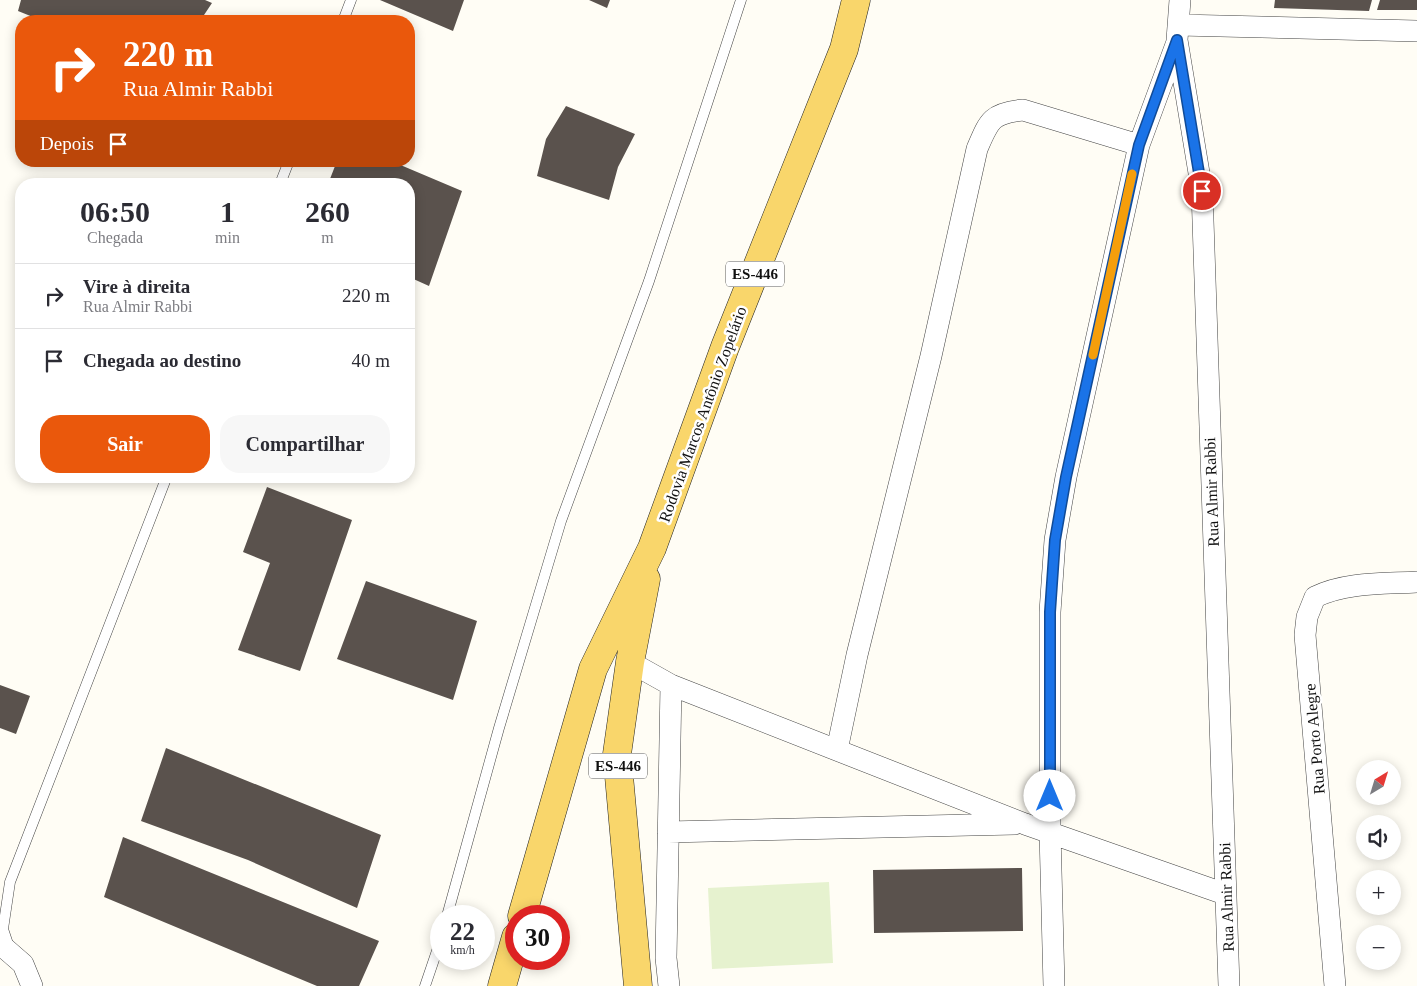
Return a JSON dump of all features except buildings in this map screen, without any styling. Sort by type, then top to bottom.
[{"type":"main road","name":"Rodovia Marcos Antônio Zopelário","points":[[525,905],[593,669],[652,548],[725,347],[844,49],[856,0]]},
{"type":"main road","name":"Rodovia Marcos Antônio Zopelário","points":[[638,986],[617,754],[630,662],[652,548]]},
{"type":"main road","points":[[502,986],[507,970]]},
{"type":"street","name":"Rua Almir Rabbi","points":[[1180,0],[1178,33],[1202,191],[1229,986]]},
{"type":"street","points":[[1054,986],[1050,832],[1050,612],[1055,540],[1066,477],[1139,145],[1178,33],[1417,31]]},
{"type":"street","points":[[838,750],[858,655],[931,356],[977,149],[988,124],[1003,112],[1023,110],[1139,145]]},
{"type":"street","name":"Rua Porto Alegre","points":[[1336,986],[1305,635],[1307,617],[1315,597],[1330,590],[1345,587],[1417,582]]},
{"type":"street","points":[[630,662],[671,685],[1025,824],[1225,894]]},
{"type":"street","points":[[669,986],[666,958],[671,685]]},
{"type":"street","points":[[668,832],[1025,824]]},
{"type":"street","points":[[5,947],[23,964],[35,984]]},
{"type":"lane","points":[[345,15],[351,0]]},
{"type":"lane","points":[[450,905],[499,728],[561,521],[648,280],[741,0]]},
{"type":"lane","points":[[5,947],[3,929],[10,882],[163,483]]},
{"type":"lane","points":[[0,893],[10,882]]},
{"type":"lane","points":[[426,986],[431,970]]},
{"type":"green space","points":[[829,882],[833,963],[712,969],[708,888]]},
{"type":"slow traffic","points":[[1093,355],[1132,174]]},
{"type":"route","points":[[1050,796],[1050,612],[1055,540],[1066,477],[1139,145],[1177,40],[1202,191]]}]
